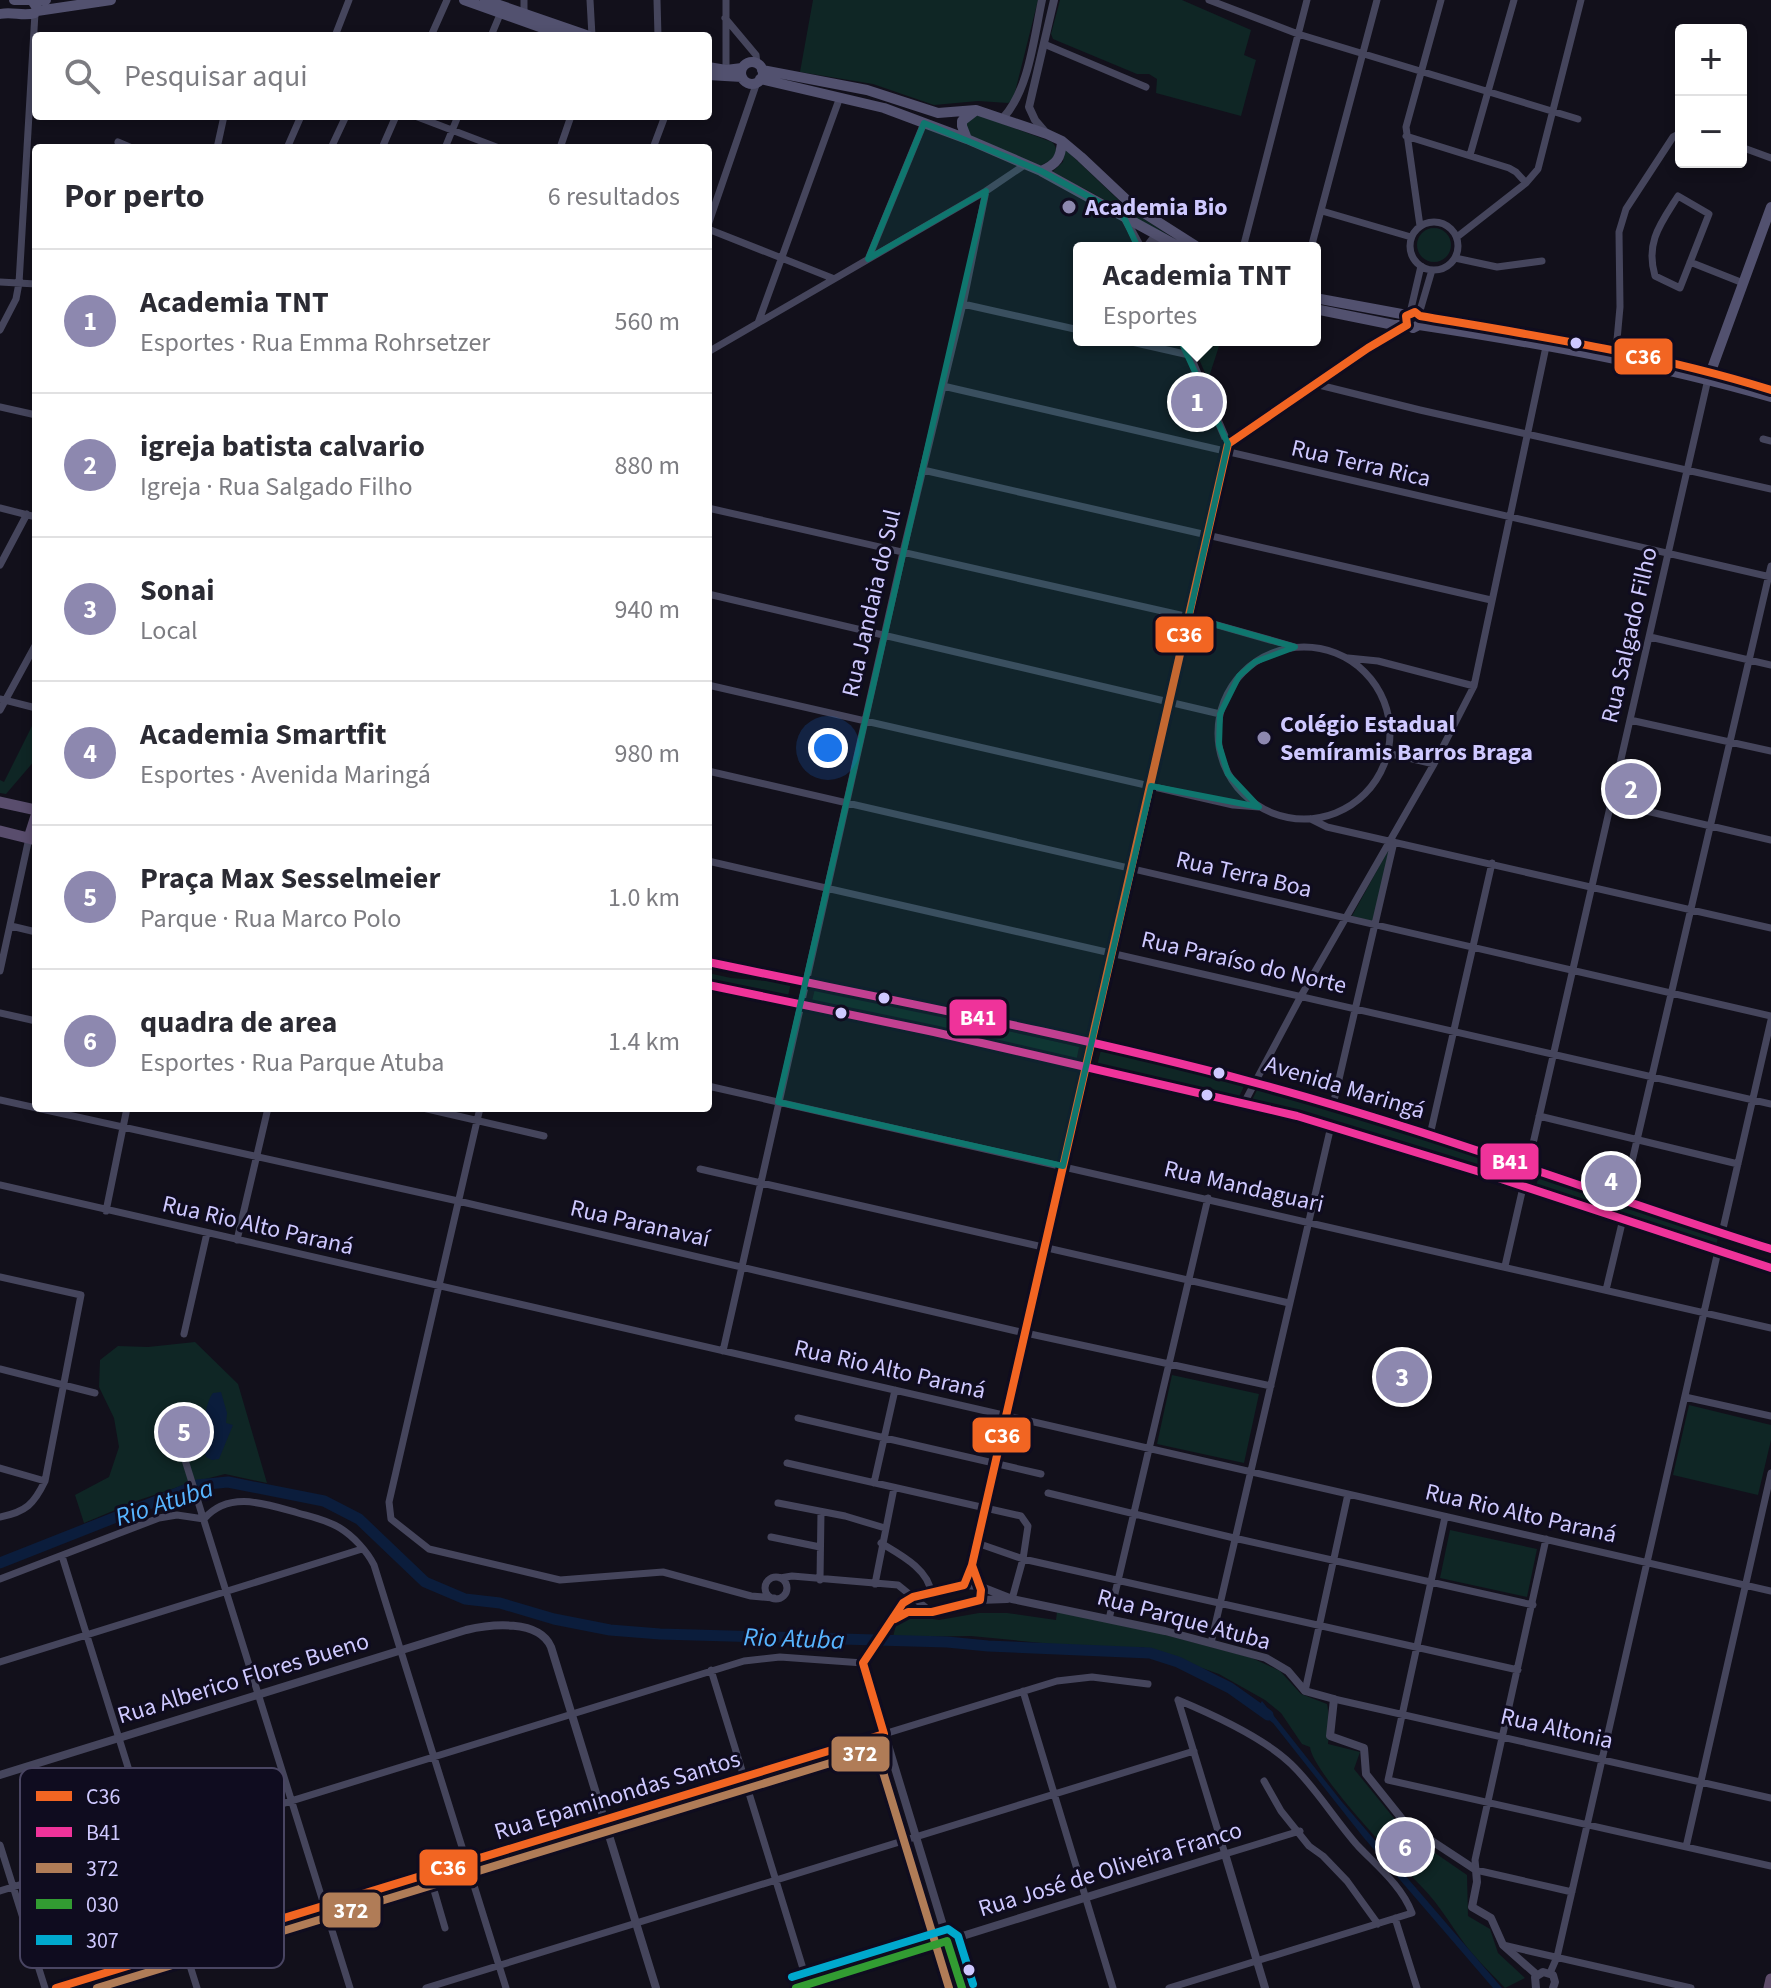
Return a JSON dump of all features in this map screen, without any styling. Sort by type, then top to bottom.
[{"type":"highway","points":[[1769,1988],[1771,1979]]},
{"type":"main road","points":[[14,0],[32,10]]},
{"type":"main road","points":[[32,10],[46,0]]},
{"type":"main road","points":[[1,13],[111,0]]},
{"type":"main road","points":[[464,0],[554,32]]},
{"type":"main road","points":[[485,0],[579,32]]},
{"type":"main road","points":[[712,74],[743,70],[751,62],[759,74],[884,108],[1041,171],[1171,242]]},
{"type":"main road","points":[[712,68],[743,70]]},
{"type":"main road","points":[[743,70],[749,83],[759,74]]},
{"type":"main road","points":[[759,74],[867,90],[938,113],[977,110],[1047,134],[1062,141],[1123,198],[1190,242]]},
{"type":"main road","points":[[967,139],[962,121],[966,115],[977,110]]},
{"type":"main road","points":[[1041,171],[1060,157],[1062,141]]},
{"type":"main road","name":"Rua Salgado Filho","points":[[1710,375],[1771,207]]},
{"type":"main road","points":[[1321,299],[1615,354],[1771,390]]},
{"type":"main road","points":[[1321,310],[1384,322],[1414,318]]},
{"type":"main road","points":[[1384,322],[1387,310]]},
{"type":"main road","points":[[1710,375],[1771,397]]},
{"type":"main road","points":[[0,802],[32,809]]},
{"type":"main road","points":[[0,831],[32,839]]},
{"type":"main road","name":"Avenida Maringá","points":[[712,963],[1254,1082],[1430,1135],[1771,1249]]},
{"type":"main road","name":"Avenida Maringá","points":[[712,986],[801,1002],[1331,1126],[1771,1268]]},
{"type":"main road","points":[[972,1041],[970,1027],[977,1019]]},
{"type":"main road","points":[[1195,1093],[1204,1092],[1210,1085],[1208,1076],[1201,1070]]},
{"type":"main road","points":[[1718,1251],[1723,1233]]},
{"type":"street","points":[[337,32],[349,0]]},
{"type":"street","points":[[433,32],[447,0]]},
{"type":"street","points":[[524,0],[524,13]]},
{"type":"street","points":[[590,0],[590,32]]},
{"type":"street","points":[[657,0],[658,32]]},
{"type":"street","points":[[726,0],[726,70]]},
{"type":"street","points":[[1047,134],[1031,113],[1032,93],[1054,0]]},
{"type":"street","points":[[1209,0],[1298,34],[1578,119]]},
{"type":"street","points":[[1245,242],[1307,0]]},
{"type":"street","points":[[1313,242],[1377,0]]},
{"type":"street","points":[[1420,226],[1406,136],[1407,122],[1441,0]]},
{"type":"street","points":[[1470,155],[1514,0]]},
{"type":"street","points":[[1457,237],[1526,183],[1538,169],[1581,0]]},
{"type":"street","points":[[1003,118],[1012,109],[1021,90],[1041,5],[1052,12]]},
{"type":"street","points":[[0,330],[16,299],[19,283],[32,10]]},
{"type":"street","points":[[493,32],[501,12]]},
{"type":"street","points":[[712,215],[759,74],[756,55],[745,46],[725,18]]},
{"type":"street","points":[[1044,44],[1146,87]]},
{"type":"street","points":[[743,70],[748,55],[745,46]]},
{"type":"street","points":[[1021,90],[1032,93]]},
{"type":"street","points":[[758,323],[840,97]]},
{"type":"street","points":[[218,144],[223,120]]},
{"type":"street","points":[[289,144],[299,120]]},
{"type":"street","points":[[333,144],[344,120]]},
{"type":"street","points":[[384,144],[394,120]]},
{"type":"street","points":[[425,120],[488,144]]},
{"type":"street","points":[[447,144],[456,120]]},
{"type":"street","points":[[561,144],[570,120]]},
{"type":"street","points":[[654,144],[664,120]]},
{"type":"street","points":[[868,259],[924,123]]},
{"type":"street","points":[[1406,136],[1516,172],[1526,183]]},
{"type":"street","points":[[1615,354],[1620,307],[1619,232],[1626,209],[1675,136]]},
{"type":"street","points":[[118,142],[123,144]]},
{"type":"street","points":[[1747,149],[1771,158]]},
{"type":"street","points":[[712,350],[986,191],[1026,164]]},
{"type":"street","name":"Rua Jandaia do Sul","points":[[723,1351],[903,552],[963,304],[986,191]]},
{"type":"street","points":[[1678,196],[1709,214],[1690,262],[1680,288],[1655,276],[1654,236],[1678,196]]},
{"type":"street","points":[[1322,211],[1411,237]]},
{"type":"street","points":[[1123,215],[1140,242]]},
{"type":"street","points":[[1430,222],[1440,222],[1457,237],[1455,258],[1445,268],[1432,270],[1421,266],[1411,254],[1411,237],[1420,226],[1430,222]]},
{"type":"street","points":[[712,229],[832,278]]},
{"type":"street","points":[[1150,242],[1164,238]]},
{"type":"street","points":[[1455,258],[1497,267],[1542,261]]},
{"type":"street","points":[[1690,262],[1743,283]]},
{"type":"street","points":[[1414,318],[1421,266]]},
{"type":"street","points":[[1228,448],[1315,384],[1414,318],[1432,270]]},
{"type":"street","points":[[0,282],[32,284]]},
{"type":"street","points":[[963,304],[1073,329]]},
{"type":"street","points":[[1243,1105],[1301,996],[1434,764],[1474,686],[1547,342]]},
{"type":"street","points":[[1149,346],[1189,355]]},
{"type":"street","points":[[964,1585],[986,1508],[1228,448],[1185,346]]},
{"type":"street","name":"Rua Salgado Filho","points":[[1505,1266],[1710,375]]},
{"type":"street","points":[[1315,384],[1771,489]]},
{"type":"street","name":"Rua Terra Rica","points":[[943,386],[1228,448],[1770,577]]},
{"type":"street","points":[[0,407],[32,414]]},
{"type":"street","points":[[923,470],[1491,600]]},
{"type":"street","points":[[0,508],[32,516]]},
{"type":"street","points":[[712,509],[1189,617],[1295,647]]},
{"type":"street","points":[[0,565],[27,514]]},
{"type":"street","points":[[1623,1200],[1771,566]]},
{"type":"street","points":[[712,595],[1220,714]]},
{"type":"street","points":[[1650,637],[1771,665]]},
{"type":"street","points":[[1347,658],[1378,689],[1386,709],[1389,731],[1387,753],[1381,770],[1360,798],[1337,812],[1311,819],[1279,816],[1259,807],[1236,787],[1222,760],[1218,729],[1227,694],[1239,676],[1255,662],[1274,652],[1313,647],[1347,658],[1378,661],[1474,686]]},
{"type":"street","points":[[0,710],[3,699],[32,651]]},
{"type":"street","points":[[712,686],[1233,805],[1259,807]]},
{"type":"street","points":[[3,699],[32,707]]},
{"type":"street","points":[[1630,720],[1771,751]]},
{"type":"street","points":[[1387,753],[1434,764]]},
{"type":"street","name":"Rua Terra Boa","points":[[712,772],[1771,1018]]},
{"type":"street","points":[[1612,803],[1771,840]]},
{"type":"street","points":[[1311,819],[1327,827],[1771,928]]},
{"type":"street","points":[[1333,1105],[1391,841]]},
{"type":"street","points":[[0,971],[32,843]]},
{"type":"street","name":"Rua Paraíso do Norte","points":[[712,862],[1771,1104]]},
{"type":"street","points":[[1430,1135],[1492,863]]},
{"type":"street","points":[[11,926],[32,931]]},
{"type":"street","points":[[0,1013],[32,1020]]},
{"type":"street","points":[[1723,1233],[1771,1018]]},
{"type":"street","name":"Rua Mandaguari","points":[[712,1087],[1771,1328]]},
{"type":"street","name":"Rua Paranavaí","points":[[0,1100],[32,1107]]},
{"type":"street","name":"Rua Paranavaí","points":[[53,1112],[256,1155],[1025,1333],[1271,1386]]},
{"type":"street","points":[[106,1211],[126,1112]]},
{"type":"street","points":[[237,1240],[267,1112]]},
{"type":"street","points":[[440,1112],[544,1136]]},
{"type":"street","points":[[479,1112],[389,1502],[391,1519],[429,1549],[560,1580],[663,1572],[751,1596],[774,1598],[785,1594],[786,1585],[780,1578]]},
{"type":"street","points":[[1539,1116],[1738,1164]]},
{"type":"street","points":[[1211,1643],[1331,1126]]},
{"type":"street","points":[[700,1169],[1289,1303]]},
{"type":"street","name":"Rua Rio Alto Paraná","points":[[0,1185],[1771,1591]]},
{"type":"street","points":[[1109,1619],[1208,1198]]},
{"type":"street","points":[[1606,1290],[1623,1219]]},
{"type":"street","points":[[184,1334],[207,1233]]},
{"type":"street","points":[[1550,1973],[1557,1957],[1718,1251]]},
{"type":"street","points":[[0,1277],[81,1295],[45,1481],[35,1503],[0,1517]]},
{"type":"street","points":[[0,1369],[95,1393]]},
{"type":"street","points":[[874,1483],[895,1390]]},
{"type":"street","points":[[1685,1397],[1771,1416]]},
{"type":"street","points":[[798,1418],[1041,1474]]},
{"type":"street","points":[[185,1460],[281,1768]]},
{"type":"street","points":[[787,1463],[1021,1516],[1028,1526],[1012,1599]]},
{"type":"street","points":[[0,1468],[45,1481]]},
{"type":"street","points":[[1686,1847],[1771,1473]]},
{"type":"street","points":[[875,1584],[894,1488]]},
{"type":"street","points":[[1048,1493],[1533,1605]]},
{"type":"street","points":[[1305,1691],[1348,1494]]},
{"type":"street","points":[[204,1519],[212,1510],[226,1503],[260,1503],[332,1523],[344,1531],[374,1565],[506,1988]]},
{"type":"street","points":[[778,1503],[885,1528]]},
{"type":"street","points":[[820,1580],[821,1512]]},
{"type":"street","points":[[0,1579],[159,1518],[177,1515],[204,1519]]},
{"type":"street","points":[[1388,1780],[1445,1517]]},
{"type":"street","points":[[771,1537],[820,1547]]},
{"type":"street","points":[[1537,1975],[1503,1945],[1495,1923],[1472,1907],[1477,1882],[1476,1852],[1546,1539]]},
{"type":"street","points":[[881,1543],[915,1566],[930,1586],[927,1602],[932,1612]]},
{"type":"street","points":[[977,1543],[1023,1559],[1518,1670]]},
{"type":"street","points":[[0,1662],[362,1549]]},
{"type":"street","points":[[62,1556],[128,1768]]},
{"type":"street","points":[[972,1565],[982,1594],[979,1600]]},
{"type":"street","points":[[751,1596],[765,1587],[770,1578],[792,1576],[898,1585],[932,1612]]},
{"type":"street","points":[[786,1585],[803,1578]]},
{"type":"street","points":[[898,1585],[903,1603]]},
{"type":"street","points":[[962,1988],[884,1734],[865,1660],[903,1603],[913,1597],[964,1585],[979,1586],[1012,1599]]},
{"type":"street","points":[[765,1587],[767,1594],[774,1598]]},
{"type":"street","points":[[888,1623],[908,1612],[932,1612],[979,1600],[1012,1599]]},
{"type":"street","name":"Rua Parque Atuba","points":[[1012,1599],[1109,1619],[1266,1658],[1288,1671],[1305,1691],[1334,1699]]},
{"type":"street","name":"Rua Alberico Flores Bueno","points":[[23,1768],[466,1630],[499,1623],[537,1633],[547,1639],[571,1713]]},
{"type":"street","points":[[284,1802],[756,1658],[865,1660]]},
{"type":"street","points":[[711,1670],[808,1986]]},
{"type":"street","name":"Rua Epaminondas Santos","points":[[284,1918],[1023,1691],[1080,1677],[1148,1684]]},
{"type":"street","points":[[1023,1691],[1113,1988]]},
{"type":"street","points":[[1334,1699],[1330,1736],[1364,1748],[1366,1774],[1415,1832],[1476,1870],[1572,1892]]},
{"type":"street","name":"Rua Altonia","points":[[1334,1699],[1771,1798]]},
{"type":"street","points":[[1169,1988],[1257,1961],[1378,1924],[1412,1913],[1403,1895],[1282,1755],[1220,1719],[1178,1700],[1194,1751],[1225,1854],[1257,1961],[1265,1988]]},
{"type":"street","points":[[571,1713],[656,1988]]},
{"type":"street","points":[[426,1988],[1194,1751]]},
{"type":"street","name":"Rua Alberico Flores Bueno","points":[[0,1775],[20,1769]]},
{"type":"street","points":[[284,1778],[350,1988]]},
{"type":"street","points":[[1375,1786],[1388,1780],[1771,1866]]},
{"type":"street","points":[[1264,1781],[1281,1811],[1311,1848],[1347,1881],[1378,1924]]},
{"type":"street","name":"Rua José de Oliveira Franco","points":[[796,1988],[1300,1831]]},
{"type":"street","points":[[0,1845],[20,1909]]},
{"type":"street","points":[[429,1873],[445,1928]]},
{"type":"street","points":[[0,1891],[20,1885]]},
{"type":"street","points":[[1395,1918],[1417,1988]]},
{"type":"street","points":[[1503,1945],[1691,1988]]},
{"type":"street","points":[[39,1968],[45,1988]]},
{"type":"street","name":"Rua Epaminondas Santos","points":[[56,1988],[120,1968]]},
{"type":"street","points":[[191,1968],[197,1988]]},
{"type":"street","points":[[1534,1987],[1537,1975],[1543,1972],[1550,1973],[1554,1978],[1553,1988]]},
{"type":"highlighted area","points":[[924,123],[1041,171],[1123,215],[1228,444],[1189,617],[1295,647],[1255,662],[1239,676],[1220,714],[1219,745],[1228,774],[1259,807],[1151,786],[1063,1166],[778,1102],[986,191],[868,259]]},
{"type":"green space","points":[[813,0],[1038,0],[1013,100],[1008,103],[978,101],[934,105],[873,84],[800,72]]},
{"type":"green space","points":[[1060,0],[1182,0],[1251,30],[1244,55],[1256,60],[1241,116],[1156,93],[1157,79],[1149,74],[1137,74],[1053,39],[1051,34]]},
{"type":"green space","points":[[979,115],[1052,142],[1056,154],[1039,166],[970,137],[966,126],[969,117]]},
{"type":"green space","points":[[1064,148],[1126,207],[1179,242],[1051,173],[1063,162]]},
{"type":"green space","points":[[1434,228],[1446,233],[1451,245],[1446,257],[1434,262],[1422,257],[1417,245],[1422,233]]},
{"type":"green space","points":[[1194,346],[1219,346],[1208,380]]},
{"type":"green space","points":[[32,726],[32,764],[6,794],[0,793],[0,780],[4,782]]},
{"type":"green space","points":[[1392,843],[1375,922],[1352,916]]},
{"type":"green space","points":[[712,974],[791,983],[788,996],[712,981]]},
{"type":"green space","points":[[815,989],[967,1021],[963,1028],[964,1035],[812,1001]]},
{"type":"green space","points":[[979,1024],[1079,1047],[1076,1062],[975,1036],[973,1028]]},
{"type":"green space","points":[[1101,1050],[1245,1084],[1238,1099],[1097,1066]]},
{"type":"green space","points":[[1258,1088],[1516,1168],[1514,1179],[1333,1121],[1252,1100]]},
{"type":"green space","points":[[1539,1174],[1718,1237],[1716,1247],[1536,1187]]},
{"type":"green space","points":[[195,1342],[238,1384],[267,1483],[225,1474],[139,1500],[84,1523],[75,1495],[109,1477],[119,1447],[114,1418],[99,1387],[100,1360],[118,1346],[148,1347]]},
{"type":"green space","points":[[1172,1375],[1259,1394],[1244,1463],[1157,1444]]},
{"type":"green space","points":[[1689,1405],[1771,1425],[1771,1440],[1758,1495],[1673,1475]]},
{"type":"green space","points":[[1450,1530],[1537,1549],[1527,1597],[1440,1578]]},
{"type":"green space","points":[[1057,1612],[1158,1633],[1252,1658],[1280,1671],[1301,1694],[1327,1704],[1328,1744],[1360,1752],[1354,1769],[1406,1833],[1467,1875],[1468,1916],[1490,1929],[1498,1953],[1525,1978],[1505,1988],[1471,1952],[1429,1894],[1341,1796],[1325,1776],[1310,1747],[1302,1744],[1281,1713],[1265,1700],[1219,1674],[1142,1647],[1104,1649],[971,1636],[893,1637],[897,1621],[909,1615],[939,1620],[979,1613],[1007,1613],[1056,1620]]},
{"type":"water","points":[[221,1392],[227,1413],[226,1423],[233,1425],[219,1459],[212,1460],[206,1457],[198,1425],[213,1393]]},
{"type":"water","points":[[1262,1701],[1342,1802],[1502,1988],[1493,1988],[1364,1838],[1273,1723],[1256,1710]]},
{"type":"waterway","name":"Rio Atuba","points":[[0,1563],[197,1485],[228,1482],[324,1501],[359,1519],[425,1582],[465,1599],[500,1603],[554,1619],[610,1630],[660,1634],[947,1642],[1150,1653],[1178,1662],[1230,1688],[1268,1715]]},
{"type":"transit line","name":"C36","points":[[1407,325],[1406,316],[1415,312],[1420,316],[1641,356],[1771,390]]},
{"type":"transit line","name":"C36","points":[[284,1918],[884,1734],[863,1663],[903,1603],[913,1597],[964,1585],[972,1565],[1228,444],[1368,348],[1407,325]]},
{"type":"transit line","name":"B41","points":[[712,963],[1049,1033],[1252,1082],[1448,1141],[1771,1249]]},
{"type":"transit line","name":"B41","points":[[712,986],[934,1032],[1297,1116],[1480,1172],[1771,1268]]},
{"type":"transit line","name":"C36","points":[[895,1619],[908,1612],[932,1612],[980,1600],[981,1590],[972,1565]]},
{"type":"transit line","name":"372","points":[[284,1931],[876,1749],[949,1988]]},
{"type":"transit line","name":"307","points":[[792,1977],[948,1929],[958,1936],[973,1984]]},
{"type":"transit line","name":"030","points":[[796,1988],[947,1941],[962,1988]]},
{"type":"transit line","name":"C36","points":[[56,1988],[121,1968]]},
{"type":"transit line","name":"372","points":[[97,1988],[162,1968]]},
{"type":"place","name":"Academia Bio","points":[[1069,207]]},
{"type":"place","name":"Academia TNT","points":[[1197,402]]},
{"type":"place","name":"Colégio Estadual Semíramis Barros Braga","points":[[1264,738]]},
{"type":"place","name":"igreja batista calvario","points":[[1631,789]]},
{"type":"place","name":"Academia Smartfit","points":[[1611,1181]]},
{"type":"place","name":"Sonai","points":[[1402,1377]]},
{"type":"place","name":"Praça Max Sesselmeier","points":[[184,1432]]},
{"type":"place","name":"quadra de area","points":[[1405,1847]]}]
